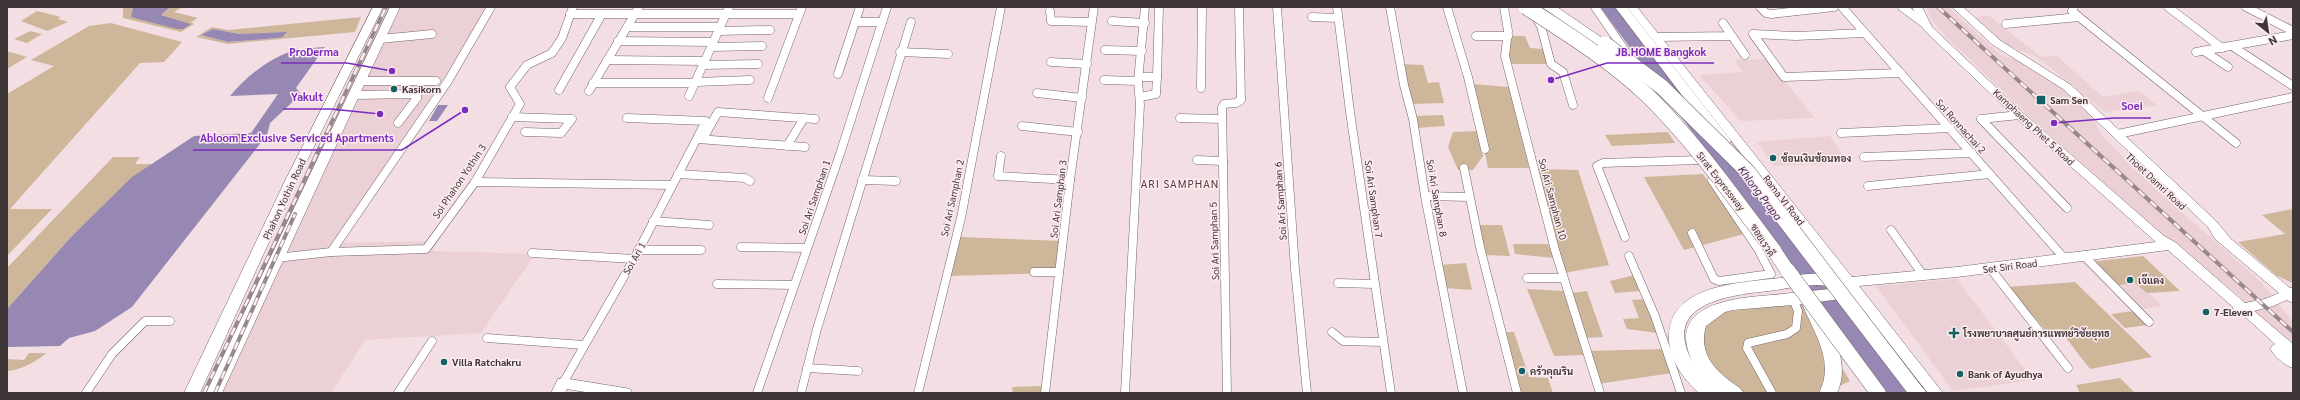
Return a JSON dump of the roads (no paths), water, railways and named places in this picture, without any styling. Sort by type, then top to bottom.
[{"type":"highway","name":"Sirat Expressway","points":[[1528,7],[1610,64],[1673,122],[1715,172],[1802,299],[1878,393]]},
{"type":"highway","points":[[1548,7],[1626,58],[1662,87],[1748,172]]},
{"type":"highway","points":[[1621,7],[1917,393]]},
{"type":"highway","points":[[1712,393],[1699,382],[1682,359],[1678,347],[1677,328],[1687,309],[1697,301],[1707,296],[1743,287],[1823,279],[1848,282]]},
{"type":"highway","points":[[1735,393],[1712,377],[1695,353],[1693,342],[1698,323],[1719,308],[1733,304],[1835,295],[1848,282]]},
{"type":"highway","points":[[1802,299],[1833,360],[1835,371],[1834,384],[1828,393]]},
{"type":"main road","name":"Phahon Yothin Road","points":[[192,393],[255,261],[290,183],[378,7]]},
{"type":"main road","name":"Phahon Yothin Road","points":[[214,393],[395,7]]},
{"type":"main road","points":[[364,34],[381,36]]},
{"type":"main road","points":[[255,261],[276,258]]},
{"type":"street","points":[[331,252],[448,81],[492,7]]},
{"type":"street","points":[[838,74],[860,7]]},
{"type":"street","name":"Soi Ari Samphan 1","points":[[757,393],[808,248],[886,7]]},
{"type":"street","name":"Soi Ari Samphan 2","points":[[918,393],[941,293],[961,218],[1001,7]]},
{"type":"street","name":"Soi Ari Samphan 3","points":[[1045,393],[1070,180],[1078,132],[1094,7]]},
{"type":"street","points":[[1125,393],[1140,97],[1139,79],[1145,23],[1145,7]]},
{"type":"street","points":[[1140,97],[1156,94],[1159,7]]},
{"type":"street","points":[[1201,88],[1202,7]]},
{"type":"street","name":"Soi Ari Samphan 5","points":[[1227,393],[1222,105],[1236,103],[1241,100],[1239,7]]},
{"type":"street","name":"Soi Ari Samphan 6","points":[[1277,7],[1295,269],[1307,393]]},
{"type":"street","name":"Soi Ari Samphan 7","points":[[1337,7],[1374,284],[1391,393]]},
{"type":"street","name":"Soi Ari Samphan 8","points":[[1390,7],[1404,85],[1413,119],[1463,393]]},
{"type":"street","points":[[1447,7],[1468,77],[1485,149]]},
{"type":"street","name":"Soi Ari Samphan 10","points":[[1504,7],[1508,36],[1506,59],[1542,205],[1563,278],[1600,393]]},
{"type":"street","points":[[1528,7],[1540,26],[1552,64],[1563,72],[1573,105]]},
{"type":"street","name":"ซอยเรวดี","points":[[1596,7],[1758,249],[1771,274],[1719,281],[1714,279],[1692,233]]},
{"type":"street","name":"Rama VI Road","points":[[1632,7],[1936,393]]},
{"type":"street","points":[[1760,7],[1766,13],[1772,14],[1834,7]]},
{"type":"street","name":"Soi Ronnachai 2","points":[[1842,7],[2065,259]]},
{"type":"street","points":[[1902,7],[1925,24]]},
{"type":"street","name":"Kamphaeng Phet 5 Road","points":[[1918,7],[1925,24],[2019,115],[2240,309],[2293,352]]},
{"type":"street","name":"Thoet Damri Road","points":[[1957,7],[2005,49],[2050,75],[2097,114],[2212,224],[2224,240]]},
{"type":"street","points":[[2074,7],[2072,11],[2079,17],[2236,143]]},
{"type":"street","points":[[2168,7],[2222,48]]},
{"type":"street","points":[[2246,7],[2293,30]]},
{"type":"street","points":[[588,91],[637,10]]},
{"type":"street","points":[[572,11],[602,14],[637,10],[800,10],[768,98]]},
{"type":"street","points":[[689,96],[727,10]]},
{"type":"street","name":"Soi Phahon Yothin 3","points":[[276,258],[331,252],[426,249],[475,182],[520,104],[510,90],[510,87],[527,64],[552,53],[562,38],[572,11]]},
{"type":"street","points":[[1050,11],[1051,21],[1091,22]]},
{"type":"street","points":[[559,90],[602,14]]},
{"type":"street","points":[[1312,17],[1338,18]]},
{"type":"street","points":[[2006,24],[2079,17]]},
{"type":"street","points":[[855,22],[882,22]]},
{"type":"street","points":[[801,393],[817,329],[900,52],[911,22]]},
{"type":"street","points":[[1112,22],[1145,23]]},
{"type":"street","points":[[1723,24],[1745,56]]},
{"type":"street","points":[[627,27],[770,30]]},
{"type":"street","points":[[1865,33],[1796,36],[1753,34],[1784,77],[1901,73]]},
{"type":"street","points":[[381,36],[432,34]]},
{"type":"street","points":[[2196,52],[2293,35]]},
{"type":"street","points":[[1476,36],[1508,36]]},
{"type":"street","points":[[1656,37],[1732,36]]},
{"type":"street","points":[[618,41],[762,46]]},
{"type":"street","points":[[2232,46],[2293,86]]},
{"type":"street","points":[[1105,50],[1142,51]]},
{"type":"street","points":[[2204,50],[2228,67]]},
{"type":"street","points":[[900,52],[948,54]]},
{"type":"street","points":[[607,60],[758,64]]},
{"type":"street","points":[[1051,62],[1087,64]]},
{"type":"street","points":[[1104,80],[1157,77]]},
{"type":"street","points":[[594,83],[750,80]]},
{"type":"street","points":[[359,81],[436,81]]},
{"type":"street","points":[[1037,93],[1082,98]]},
{"type":"street","points":[[353,95],[417,94],[417,98],[398,123]]},
{"type":"street","points":[[2118,134],[2293,97]]},
{"type":"street","points":[[805,147],[702,135],[718,112],[815,119]]},
{"type":"street","name":"Thoet Damri Road","points":[[2097,114],[2105,133],[2193,216],[2291,295]]},
{"type":"street","points":[[2019,115],[1981,119],[2067,208]]},
{"type":"street","points":[[512,118],[572,119],[561,133],[526,132]]},
{"type":"street","name":"Soi Ari 1","points":[[561,388],[634,259],[678,174],[702,135],[706,120],[627,118]]},
{"type":"street","points":[[787,146],[804,118]]},
{"type":"street","points":[[1180,118],[1222,119]]},
{"type":"street","points":[[1022,126],[1078,132]]},
{"type":"street","points":[[1841,133],[1950,128]]},
{"type":"street","points":[[1864,157],[1972,153]]},
{"type":"street","points":[[1001,156],[998,176],[1070,180]]},
{"type":"street","points":[[1197,160],[1223,161]]},
{"type":"street","points":[[1625,237],[1597,166],[1603,163],[1699,160]]},
{"type":"street","points":[[1464,168],[1469,197],[1517,393]]},
{"type":"street","points":[[678,174],[745,178],[750,181]]},
{"type":"street","points":[[1868,186],[1990,174]]},
{"type":"street","points":[[862,180],[896,182]]},
{"type":"street","points":[[475,182],[672,185]]},
{"type":"street","points":[[1426,196],[1469,197]]},
{"type":"street","points":[[653,221],[709,225]]},
{"type":"street","points":[[1891,230],[1923,275]]},
{"type":"street","name":"Set Siri Road","points":[[1848,282],[2065,259],[2165,243]]},
{"type":"street","points":[[741,247],[808,248]]},
{"type":"street","points":[[638,250],[701,250]]},
{"type":"street","points":[[532,253],[634,259]]},
{"type":"street","points":[[1630,256],[1655,316],[1680,393]]},
{"type":"street","points":[[2084,256],[2149,322]]},
{"type":"street","points":[[1990,268],[2068,368]]},
{"type":"street","points":[[1034,272],[1059,272]]},
{"type":"street","points":[[1527,278],[1563,278]]},
{"type":"street","points":[[1338,283],[1374,284]]},
{"type":"street","points":[[717,284],[794,285]]},
{"type":"street","points":[[2240,309],[2268,303],[2291,295]]},
{"type":"street","points":[[1772,393],[1747,348],[1748,343],[1787,334],[1796,328],[1798,311],[1802,299]]},
{"type":"street","name":"Kamphaeng Phet 5 Road","points":[[2240,309],[2293,363]]},
{"type":"street","points":[[86,393],[103,364],[145,321],[170,321]]},
{"type":"street","points":[[1332,332],[1336,337],[1344,341],[1383,342]]},
{"type":"street","points":[[487,338],[584,345]]},
{"type":"street","points":[[398,393],[432,341]]},
{"type":"street","points":[[807,368],[858,371]]},
{"type":"street","points":[[561,388],[625,393]]},
{"type":"railway","points":[[204,393],[386,7]]},
{"type":"railway","points":[[1938,7],[2293,332]]},
{"type":"railway","points":[[215,393],[295,214]]},
{"type":"place","name":"ProDerma","points":[[392,71]]},
{"type":"place","name":"JB.HOME Bangkok","points":[[1551,80]]},
{"type":"place","name":"Kasikorn","points":[[394,89]]},
{"type":"place","name":"Sam Sen","points":[[2041,100]]},
{"type":"place","name":"Abloom Exclusive Serviced Apartments","points":[[465,110]]},
{"type":"place","name":"Yakult","points":[[380,114]]},
{"type":"place","name":"Soei","points":[[2054,123]]},
{"type":"place","name":"ช้อนเงินช้อนทอง","points":[[1773,158]]},
{"type":"place","name":"เจ๊แดง","points":[[2130,280]]},
{"type":"place","name":"7-Eleven","points":[[2206,312]]},
{"type":"place","name":"โรงพยาบาลศูนย์การแพทย์วิชัยยุทธ","points":[[1954,333]]},
{"type":"place","name":"Villa Ratchakru","points":[[444,362]]},
{"type":"place","name":"ครัวคุณริน","points":[[1522,371]]},
{"type":"place","name":"Bank of Ayudhya","points":[[1960,374]]},
{"type":"district","name":"ARI SAMPHAN","points":[[1180,184]]},
{"type":"water label","name":"Khlong Prapa","points":[[1760,193]]}]
